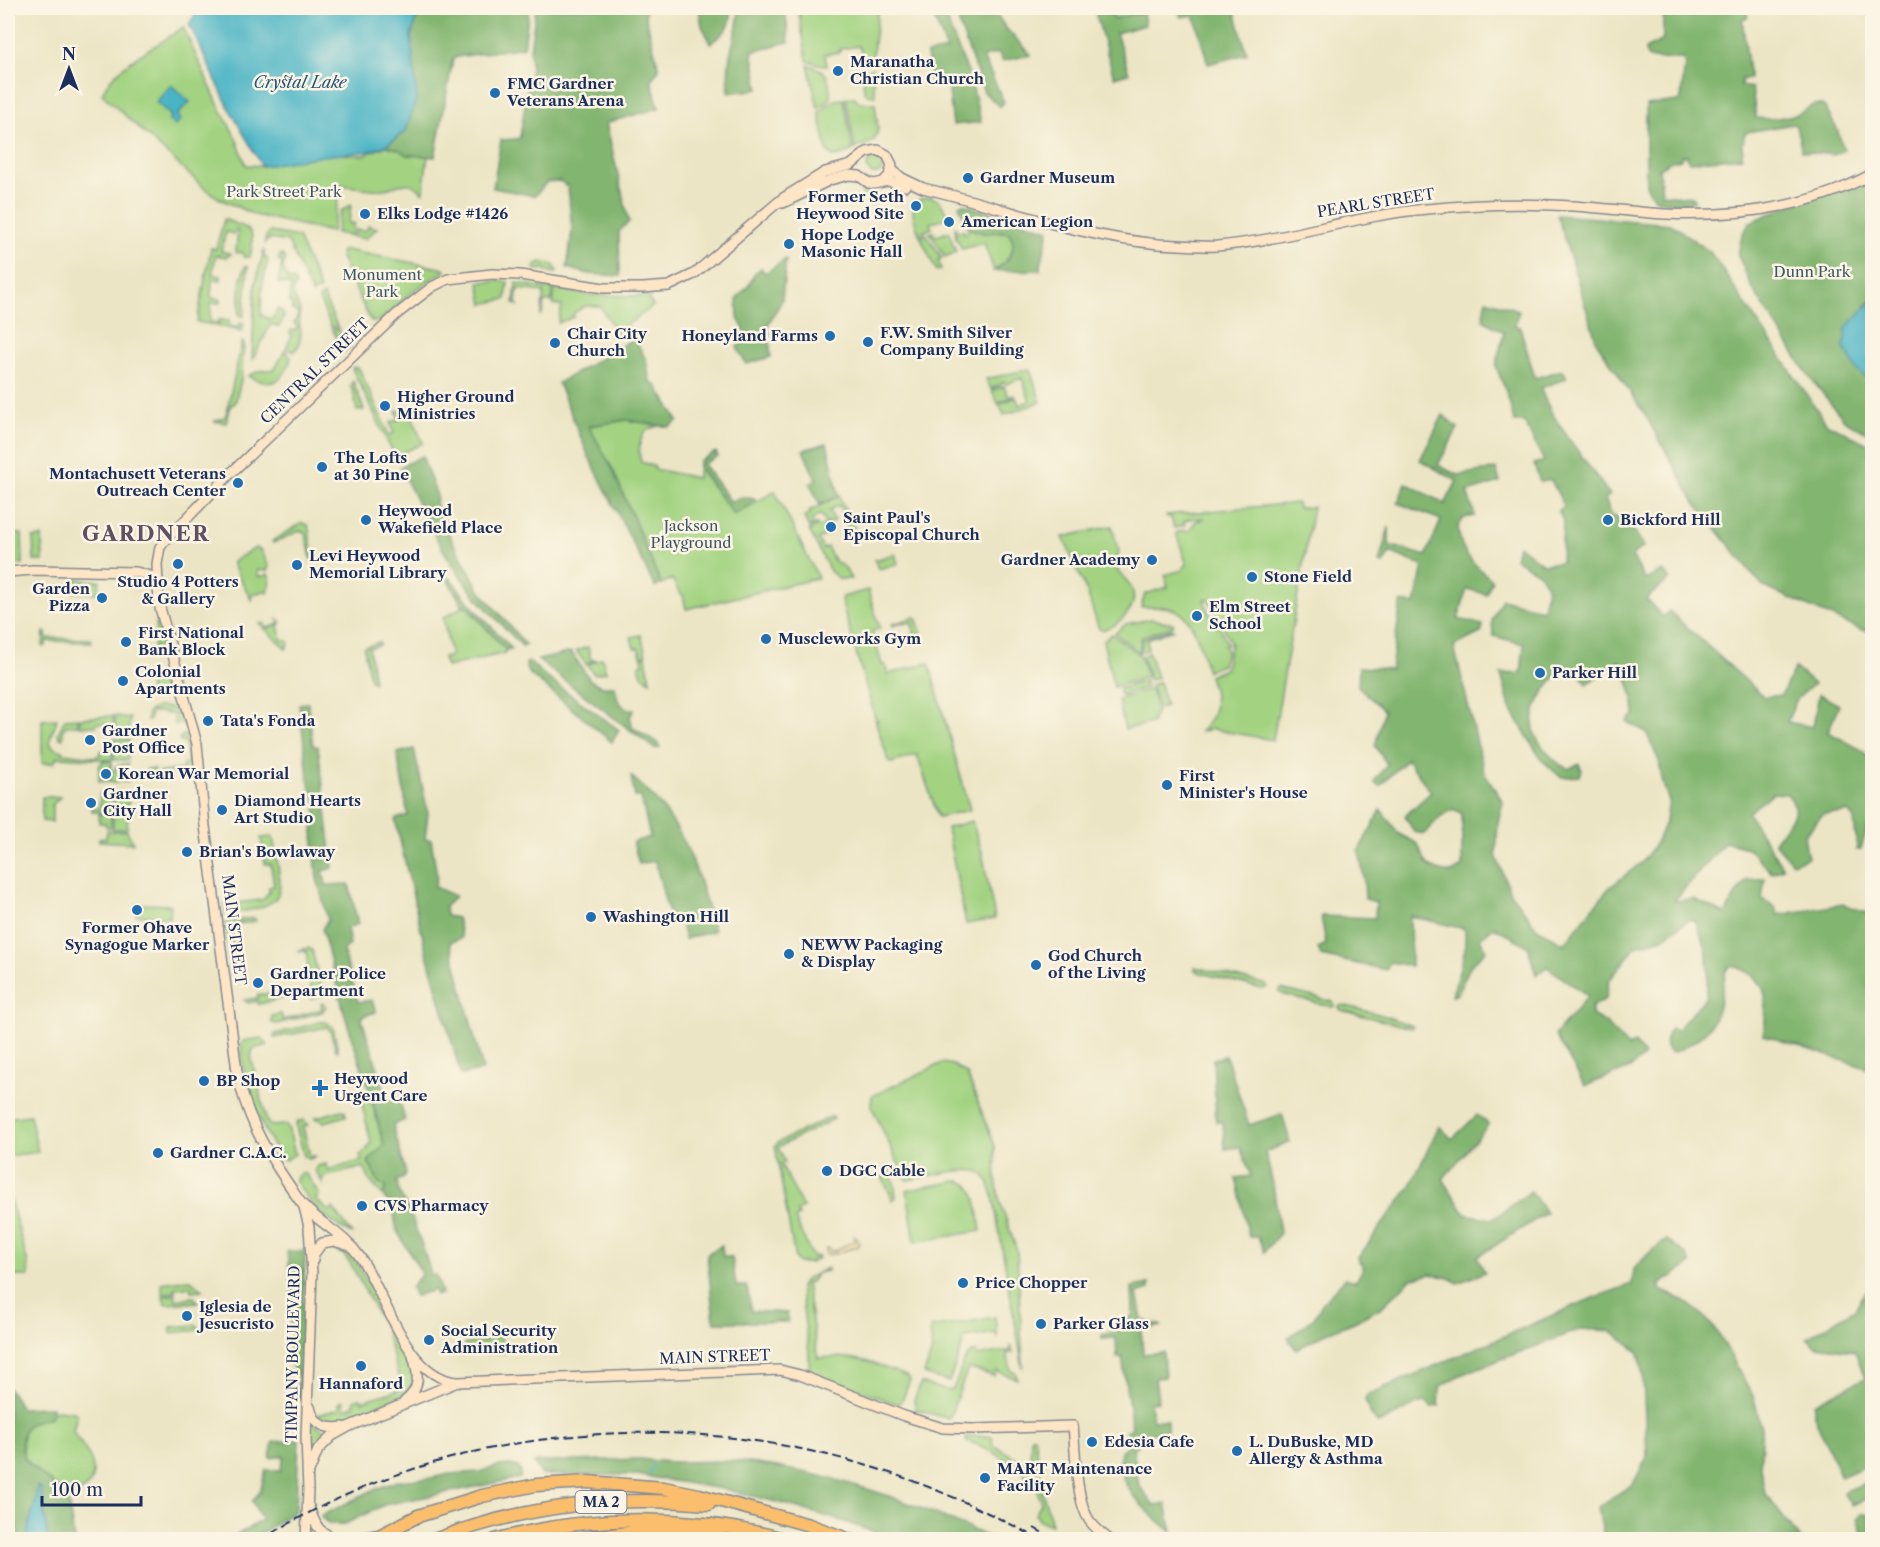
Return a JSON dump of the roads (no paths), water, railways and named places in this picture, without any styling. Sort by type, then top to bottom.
[{"type":"highway","points":[[355,1539],[380,1536],[418,1516],[471,1499],[515,1489],[568,1482],[619,1483],[664,1488],[773,1515]]},
{"type":"highway","name":"MA 2","points":[[434,1539],[509,1516],[547,1508],[596,1502],[642,1500],[687,1502],[773,1515],[850,1539]]},
{"type":"highway","name":"MA 2","points":[[495,1539],[560,1525],[630,1520],[708,1524],[788,1539]]},
{"type":"highway","points":[[576,1539],[630,1532],[670,1531],[716,1532],[772,1539]]},
{"type":"main road","points":[[775,206],[790,193],[817,176],[854,164],[867,152],[878,150],[887,155],[891,169],[902,178],[923,188]]},
{"type":"main road","points":[[860,159],[858,170],[861,177],[868,183],[874,184],[885,180],[923,188]]},
{"type":"main road","points":[[885,180],[891,169]]},
{"type":"main road","name":"PEARL STREET","points":[[923,188],[1089,234],[1147,243],[1211,246],[1238,243],[1405,211],[1449,207],[1562,206],[1693,214],[1749,211],[1820,197],[1852,185],[1872,174]]},
{"type":"main road","points":[[775,206],[839,177],[849,175],[861,177]]},
{"type":"main road","name":"CENTRAL STREET","points":[[158,578],[157,564],[160,547],[182,521],[397,314],[432,287],[448,279],[492,274],[520,275],[604,288],[669,286],[694,274],[775,206]]},
{"type":"main road","points":[[8,572],[32,570],[133,572],[158,578]]},
{"type":"main road","name":"MAIN STREET","points":[[158,578],[160,608],[197,744],[205,826],[240,1086],[255,1130],[303,1204],[340,1234],[355,1250],[366,1266],[413,1354],[435,1375],[457,1382],[777,1370],[800,1375],[938,1427],[974,1429],[1073,1426],[1080,1492],[1086,1514],[1095,1527],[1110,1539]]},
{"type":"main road","name":"TIMPANY BOULEVARD","points":[[303,1204],[309,1227],[312,1274],[306,1539]]},
{"type":"main road","points":[[312,1274],[314,1254],[322,1243],[334,1240],[355,1250]]},
{"type":"main road","points":[[399,1405],[408,1399],[417,1386],[418,1374],[413,1354]]},
{"type":"main road","name":"MAIN STREET","points":[[350,1426],[457,1382]]},
{"type":"main road","points":[[308,1395],[311,1412],[318,1424],[331,1428],[350,1426]]},
{"type":"main road","points":[[308,1475],[315,1455],[322,1445],[350,1426]]},
{"type":"main road","name":"TIMPANY BOULEVARD","points":[[308,1504],[317,1527],[326,1535],[340,1539]]},
{"type":"water","name":"Crystal Lake","points":[[199,8],[420,8],[411,36],[417,97],[406,131],[386,145],[371,151],[262,166],[231,112],[189,24]]},
{"type":"water","points":[[171,85],[190,102],[177,115],[181,119],[175,126],[168,120],[171,116],[156,102]]},
{"type":"water","points":[[1872,301],[1872,383],[1857,370],[1844,348],[1846,328]]},
{"type":"water","points":[[37,1486],[41,1488],[48,1539],[27,1538]]},
{"type":"waterway","points":[[649,1474],[653,1466]]},
{"type":"railway","points":[[261,1540],[334,1500],[411,1470],[490,1449],[571,1436],[653,1433],[735,1438],[816,1452],[896,1475],[933,1489],[1041,1540]]},
{"type":"railway","points":[[1034,1528],[1055,1540]]},
{"type":"place","name":"Maranatha Christian Church","points":[[838,71]]},
{"type":"place","name":"FMC Gardner Veterans Arena","points":[[495,93]]},
{"type":"place","name":"Gardner Museum","points":[[968,178]]},
{"type":"place","name":"Former Seth Heywood Site","points":[[916,206]]},
{"type":"place","name":"Elks Lodge #1426","points":[[365,214]]},
{"type":"place","name":"American Legion","points":[[949,222]]},
{"type":"place","name":"Hope Lodge Masonic Hall","points":[[789,244]]},
{"type":"place","name":"Honeyland Farms","points":[[830,336]]},
{"type":"place","name":"F.W. Smith Silver Company Building","points":[[868,342]]},
{"type":"place","name":"Chair City Church","points":[[555,343]]},
{"type":"place","name":"Higher Ground Ministries","points":[[385,406]]},
{"type":"place","name":"The Lofts at 30 Pine","points":[[322,467]]},
{"type":"place","name":"Montachusett Veterans Outreach Center","points":[[238,483]]},
{"type":"place","name":"Heywood Wakefield Place","points":[[366,520]]},
{"type":"place","name":"Bickford Hill","points":[[1608,520]]},
{"type":"place","name":"Saint Paul's Episcopal Church","points":[[831,527]]},
{"type":"place","name":"Gardner Academy","points":[[1152,560]]},
{"type":"place","name":"Studio 4 Potters & Gallery","points":[[178,564]]},
{"type":"place","name":"Levi Heywood Memorial Library","points":[[297,565]]},
{"type":"place","name":"Stone Field","points":[[1252,577]]},
{"type":"place","name":"Garden Pizza","points":[[102,598]]},
{"type":"place","name":"Elm Street School","points":[[1197,616]]},
{"type":"place","name":"Muscleworks Gym","points":[[766,639]]},
{"type":"place","name":"First National Bank Block","points":[[126,642]]},
{"type":"place","name":"Parker Hill","points":[[1540,673]]},
{"type":"place","name":"Colonial Apartments","points":[[123,681]]},
{"type":"place","name":"Tata's Fonda","points":[[208,721]]},
{"type":"place","name":"Gardner Post Office","points":[[90,740]]},
{"type":"place","name":"Korean War Memorial","points":[[106,774]]},
{"type":"place","name":"First Minister's House","points":[[1167,785]]},
{"type":"place","name":"Gardner City Hall","points":[[91,803]]},
{"type":"place","name":"Diamond Hearts Art Studio","points":[[222,810]]},
{"type":"place","name":"Brian's Bowlaway","points":[[187,852]]},
{"type":"place","name":"Former Ohave Synagogue Marker","points":[[137,910]]},
{"type":"place","name":"Washington Hill","points":[[591,917]]},
{"type":"place","name":"NEWW Packaging & Display","points":[[789,954]]},
{"type":"place","name":"God Church of the Living","points":[[1036,965]]},
{"type":"place","name":"Gardner Police Department","points":[[258,983]]},
{"type":"place","name":"BP Shop","points":[[204,1081]]},
{"type":"place","name":"Heywood Urgent Care","points":[[320,1088]]},
{"type":"place","name":"Gardner C.A.C.","points":[[158,1153]]},
{"type":"place","name":"DGC Cable","points":[[827,1171]]},
{"type":"place","name":"CVS Pharmacy","points":[[362,1206]]},
{"type":"place","name":"Price Chopper","points":[[963,1283]]},
{"type":"place","name":"Iglesia de Jesucristo","points":[[187,1316]]},
{"type":"place","name":"Parker Glass","points":[[1041,1324]]},
{"type":"place","name":"Social Security Administration","points":[[429,1340]]},
{"type":"place","name":"Hannaford","points":[[361,1366]]},
{"type":"place","name":"Edesia Cafe","points":[[1092,1442]]},
{"type":"place","name":"L. DuBuske, MD Allergy & Asthma","points":[[1237,1451]]},
{"type":"place","name":"MART Maintenance Facility","points":[[985,1478]]},
{"type":"district","name":"GARDNER","points":[[146,534]]},
{"type":"park label","name":"Park Street Park","points":[[284,192]]},
{"type":"park label","name":"Dunn Park","points":[[1812,272]]},
{"type":"park label","name":"Monument Park","points":[[382,284]]},
{"type":"park label","name":"Jackson Playground","points":[[691,534]]}]
